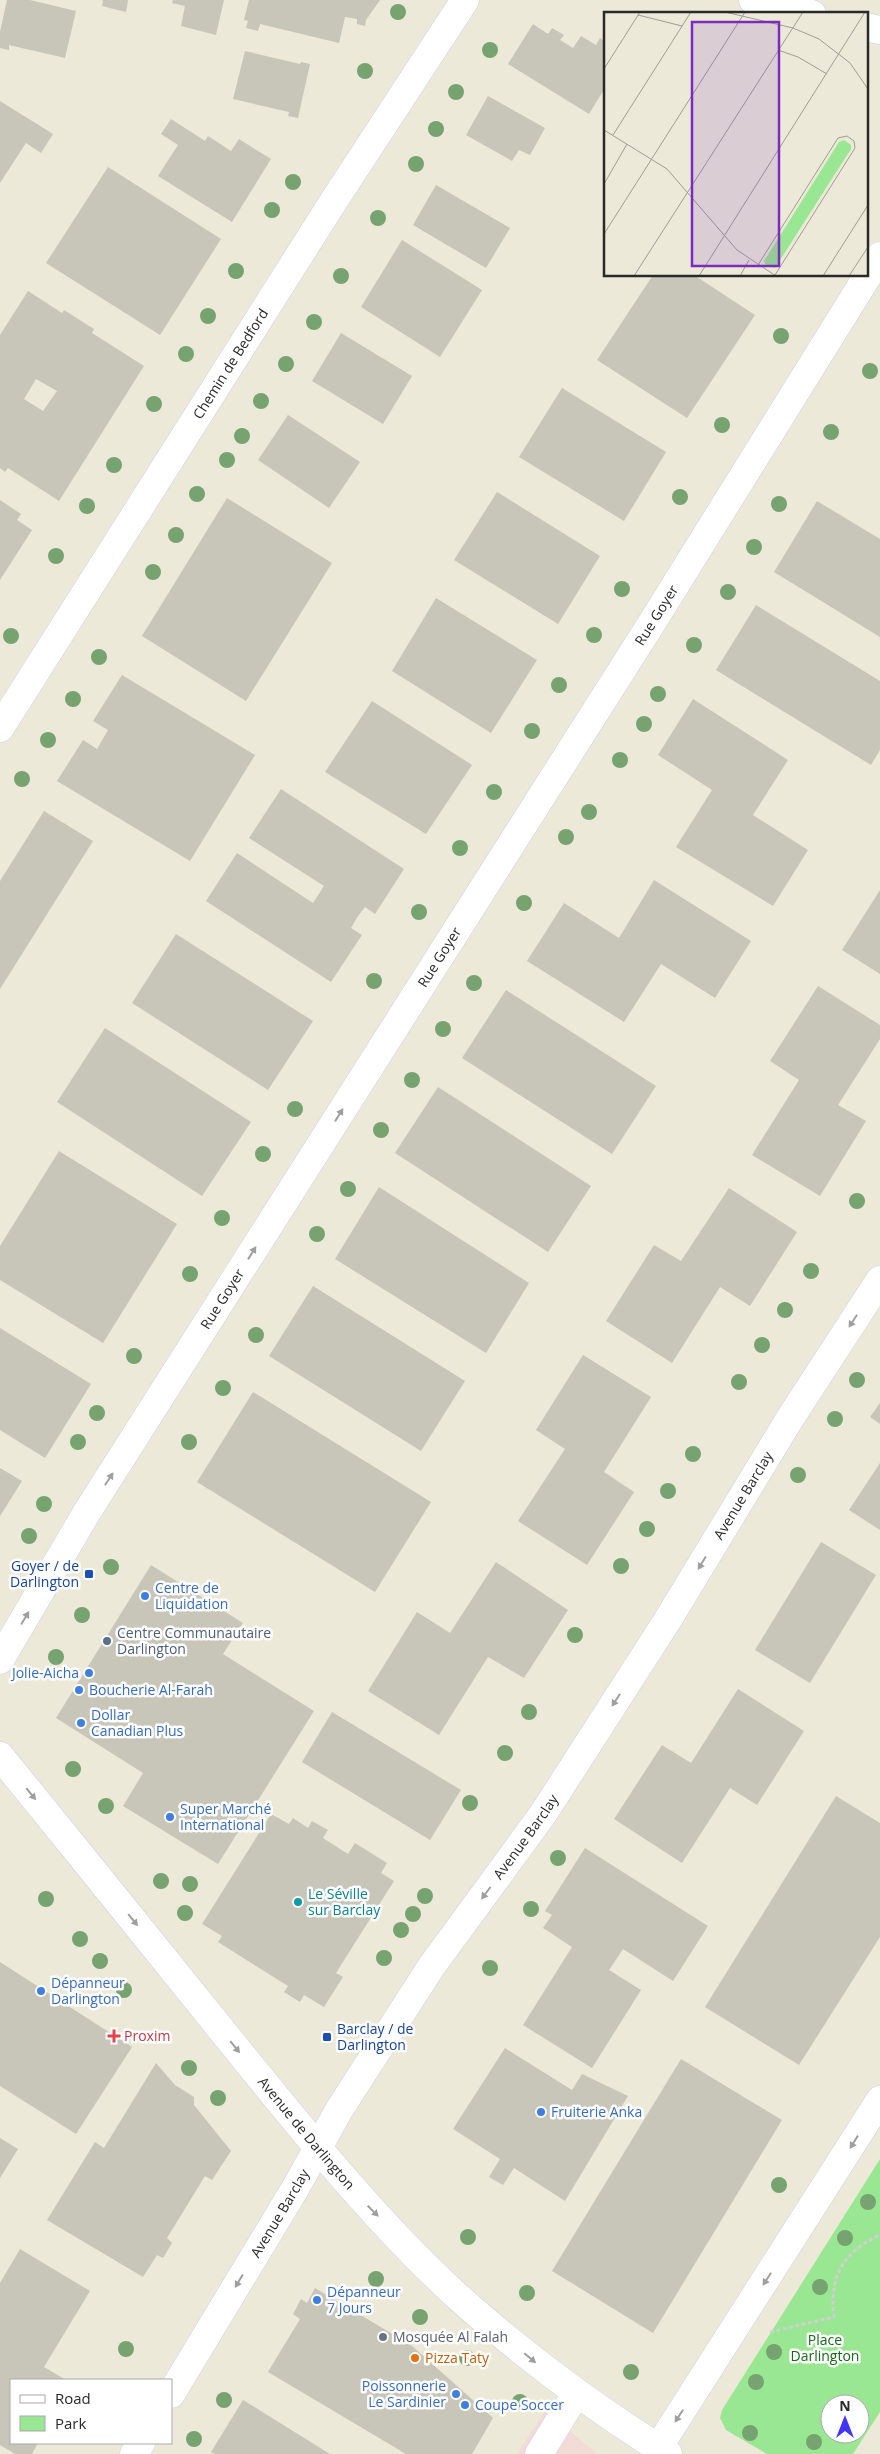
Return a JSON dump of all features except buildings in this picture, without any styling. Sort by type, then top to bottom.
[{"type":"street","name":"Chemin de Bedford","points":[[0,728],[333,202],[465,0]]},
{"type":"street","points":[[754,0],[804,12]]},
{"type":"street","name":"Rue Goyer","points":[[0,1660],[87,1512],[876,271]]},
{"type":"street","name":"Avenue Barclay","points":[[172,2392],[339,2110],[432,1967],[543,1814],[667,1621],[789,1420],[880,1280]]},
{"type":"street","name":"Avenue de Darlington","points":[[0,1756],[318,2148],[366,2204],[456,2294],[576,2394],[663,2451]]},
{"type":"street","points":[[663,2451],[880,2100]]},
{"type":"street","points":[[539,2454],[576,2394]]},
{"type":"path","points":[[760,2334],[834,2317],[833,2289],[841,2265],[851,2254],[880,2235]]},
{"type":"shaded area","points":[[545,2411],[598,2454],[517,2454]]},
{"type":"green space","name":"Place Darlington","points":[[880,2159],[880,2412],[870,2428],[870,2394],[820,2394],[820,2444],[859,2444],[853,2454],[767,2454],[726,2430],[720,2418],[722,2410]]},
{"type":"place","name":"Goyer / de Darlington","points":[[89,1574]]},
{"type":"place","name":"Centre de Liquidation","points":[[145,1596]]},
{"type":"place","name":"Centre Communautaire Darlington","points":[[107,1641]]},
{"type":"place","name":"Jolie-Aicha","points":[[89,1673]]},
{"type":"place","name":"Boucherie Al-Farah","points":[[79,1690]]},
{"type":"place","name":"Dollar Canadian Plus","points":[[81,1723]]},
{"type":"place","name":"Super Marché International","points":[[170,1817]]},
{"type":"place","name":"Le Séville sur Barclay","points":[[298,1902]]},
{"type":"place","name":"Dépanneur Darlington","points":[[41,1991]]},
{"type":"place","name":"Proxim","points":[[114,2036]]},
{"type":"place","name":"Barclay / de Darlington","points":[[327,2037]]},
{"type":"place","name":"Fruiterie Anka","points":[[541,2112]]},
{"type":"place","name":"Dépanneur 7 Jours","points":[[317,2300]]},
{"type":"place","name":"Mosquée Al Falah","points":[[383,2337]]},
{"type":"place","name":"Pizza Taty","points":[[415,2358]]},
{"type":"place","name":"Poissonnerie Le Sardinier","points":[[456,2394]]},
{"type":"place","name":"Coupe Soccer","points":[[465,2405]]}]
